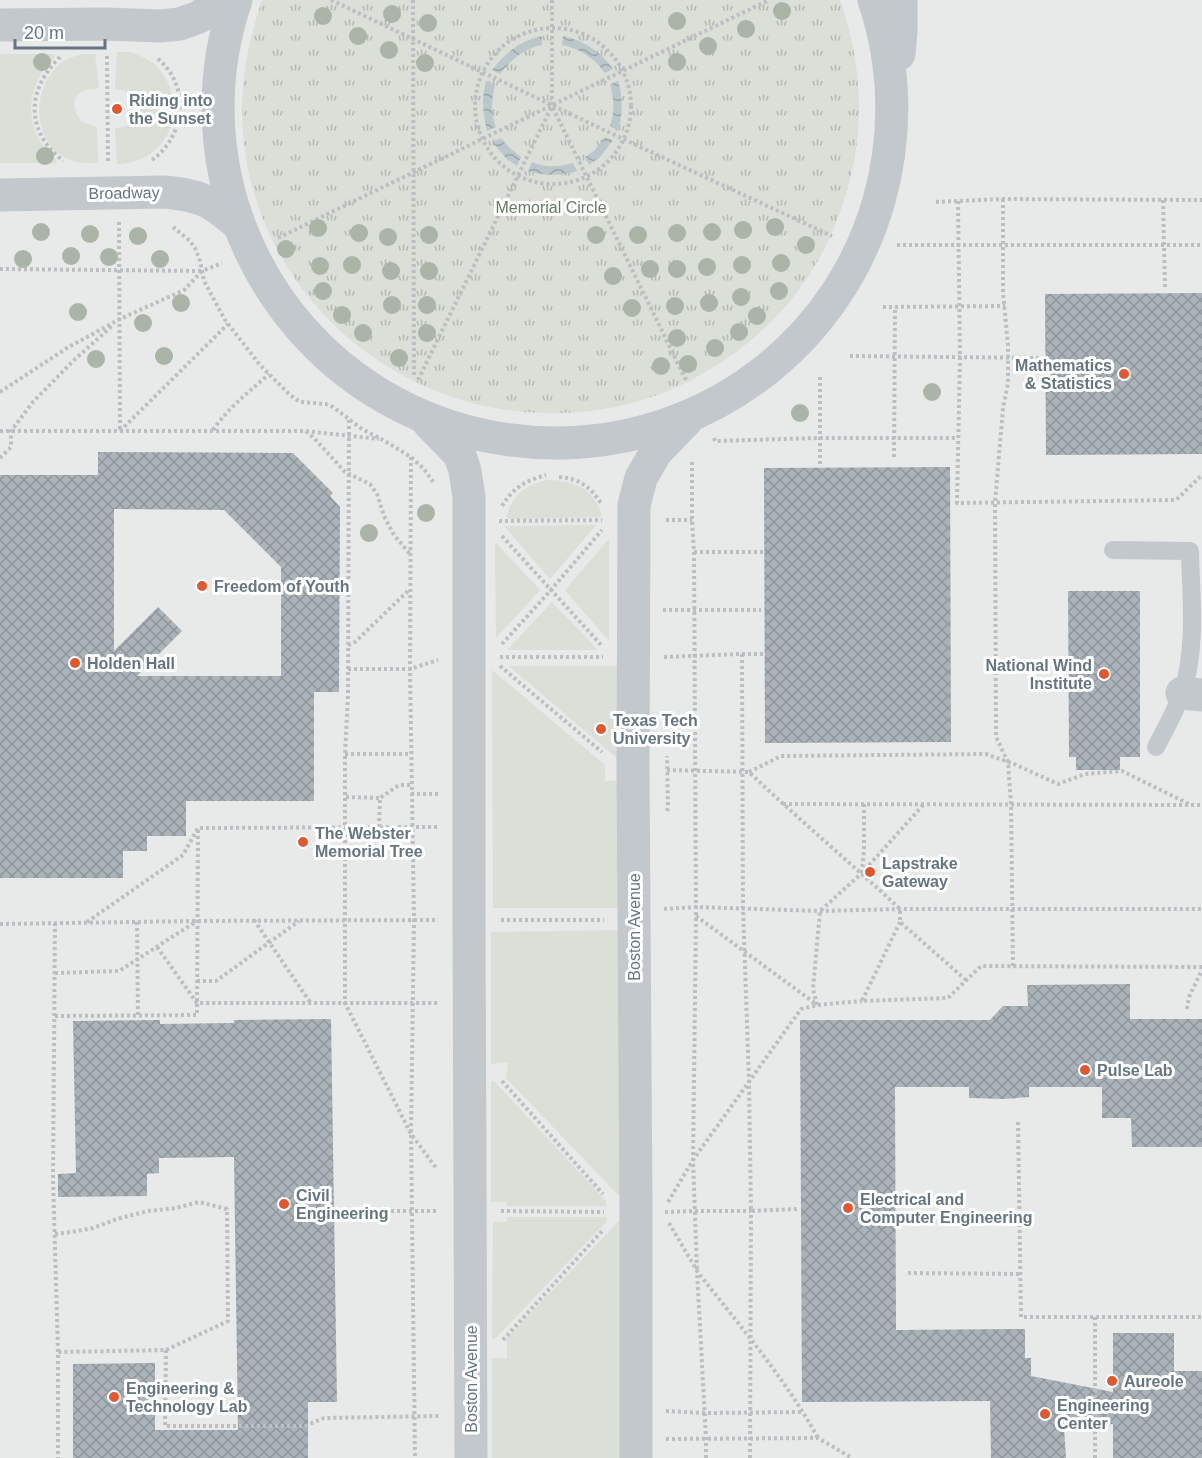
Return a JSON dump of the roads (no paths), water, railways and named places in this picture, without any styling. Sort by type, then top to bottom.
[{"type":"street","points":[[0,25],[160,26],[180,24],[199,17],[224,0]]},
{"type":"street","points":[[236,0],[220,68],[218,101],[223,167],[230,200],[245,238],[272,290],[291,317],[337,364],[392,402],[422,417],[486,436],[519,442],[552,444],[618,438],[650,430],[711,406],[766,370],[813,324],[833,298],[861,251],[876,210],[890,152],[892,112],[902,31],[902,0]]},
{"type":"street","points":[[874,0],[886,47],[891,80],[892,112]]},
{"type":"street","name":"Broadway","points":[[0,195],[164,192],[186,194],[204,199],[221,209],[245,238]]},
{"type":"street","name":"Boston Avenue","points":[[636,1458],[634,505],[641,478],[656,452],[696,412]]},
{"type":"street","name":"Boston Avenue","points":[[422,417],[460,455],[469,497],[471,1458]]},
{"type":"lane","points":[[1113,550],[1190,551],[1189,663],[1192,694],[1156,747]]},
{"type":"water","points":[[542,36],[542,45],[518,55],[500,74],[492,70],[514,48]]},
{"type":"water","points":[[563,36],[591,48],[613,69],[605,73],[586,55],[562,45]]},
{"type":"water","points":[[486,81],[495,85],[492,106],[496,127],[487,131],[483,106]]},
{"type":"water","points":[[618,81],[622,105],[618,130],[610,126],[613,105],[610,84]]},
{"type":"water","points":[[605,137],[613,140],[601,156],[589,165],[585,157],[594,151]]},
{"type":"water","points":[[501,138],[521,157],[517,166],[506,158],[492,142]]},
{"type":"water","points":[[532,162],[552,166],[573,163],[577,171],[559,175],[534,173],[528,171]]},
{"type":"place","name":"Riding into the Sunset","points":[[117,109]]},
{"type":"place","name":"Mathematics & Statistics","points":[[1124,374]]},
{"type":"place","name":"Freedom of Youth","points":[[202,586]]},
{"type":"place","name":"Holden Hall","points":[[75,663]]},
{"type":"place","name":"National Wind Institute","points":[[1104,674]]},
{"type":"place","name":"Texas Tech University","points":[[601,729]]},
{"type":"place","name":"The Webster Memorial Tree","points":[[303,842]]},
{"type":"place","name":"Lapstrake Gateway","points":[[870,872]]},
{"type":"place","name":"Pulse Lab","points":[[1085,1070]]},
{"type":"place","name":"Civil Engineering","points":[[284,1204]]},
{"type":"place","name":"Electrical and Computer Engineering","points":[[848,1208]]},
{"type":"place","name":"Aureole","points":[[1112,1381]]},
{"type":"place","name":"Engineering & Technology Lab","points":[[114,1397]]},
{"type":"place","name":"Engineering Center","points":[[1045,1414]]},
{"type":"park label","name":"Memorial Circle","points":[[551,207]]}]
